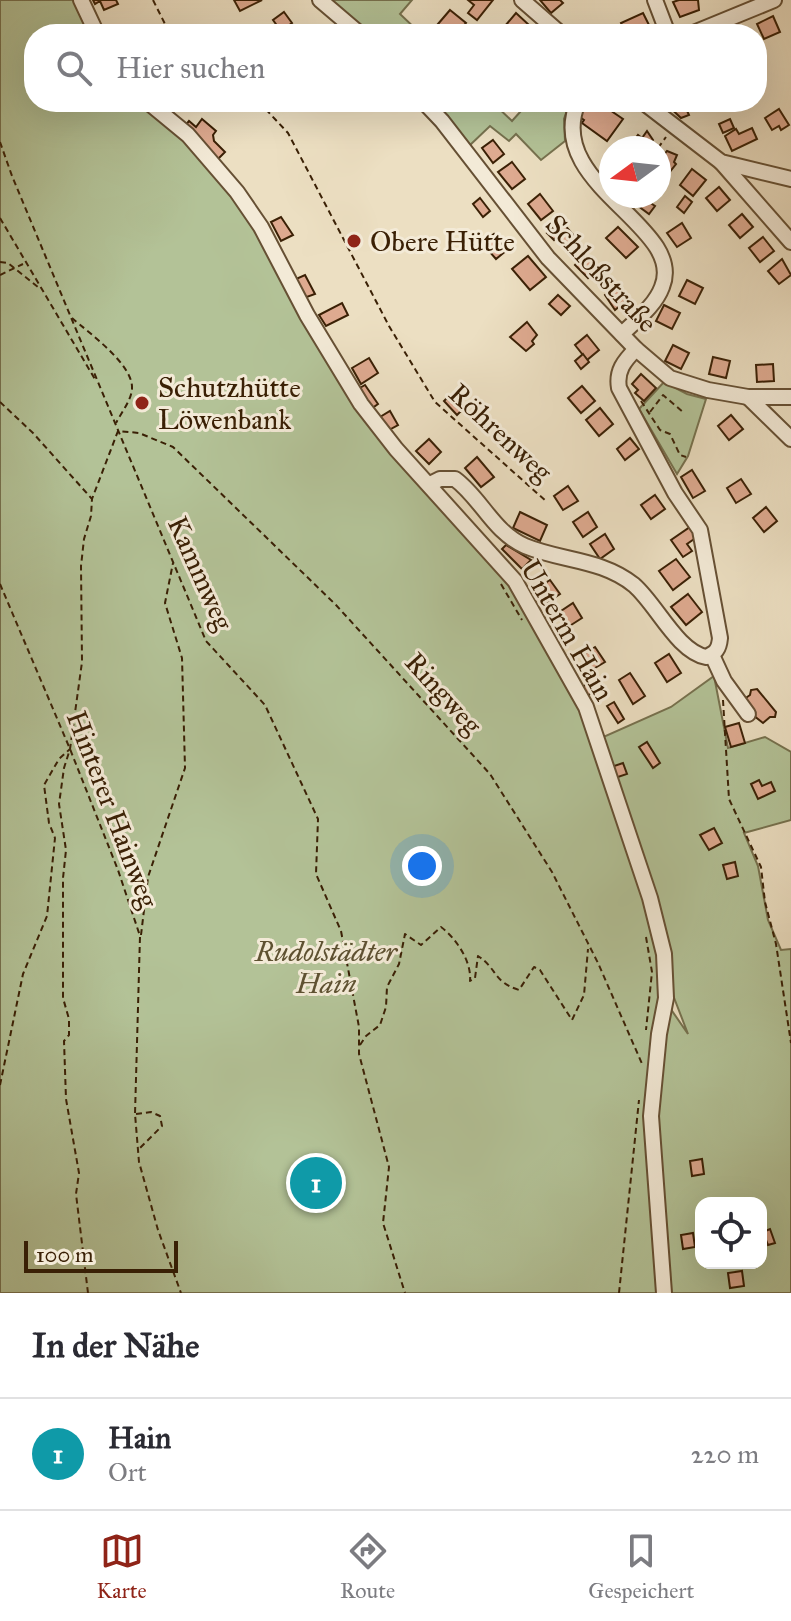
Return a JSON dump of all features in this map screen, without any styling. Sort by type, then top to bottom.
[{"type":"street","points":[[81,0],[92,24]]},
{"type":"street","points":[[320,0],[348,24]]},
{"type":"street","points":[[522,0],[550,24]]},
{"type":"street","points":[[655,0],[664,24]]},
{"type":"street","points":[[715,24],[774,0]]},
{"type":"street","name":"Unterm Hain","points":[[160,112],[188,135],[232,184],[261,227],[307,315],[361,404],[396,449],[515,581],[586,707],[650,898],[664,954],[666,998],[659,1034],[651,1116],[664,1293]]},
{"type":"street","name":"Schloßstraße","points":[[433,112],[548,258],[636,349],[670,378],[708,390],[748,397],[786,398]]},
{"type":"street","points":[[574,112],[572,140],[584,165],[602,189],[647,235],[664,262],[664,284],[658,296],[622,334]]},
{"type":"street","points":[[656,112],[721,162],[791,242]]},
{"type":"street","points":[[721,162],[791,179]]},
{"type":"street","points":[[430,484],[440,479],[455,479],[490,520],[525,546],[595,565],[622,576],[639,590],[689,650],[696,655],[712,655],[719,648],[720,638],[700,530],[675,493],[619,388],[621,365],[636,349]]},
{"type":"street","points":[[748,397],[791,439]]},
{"type":"street","points":[[775,423],[786,398]]},
{"type":"street","points":[[712,655],[724,681],[748,714]]},
{"type":"path","points":[[153,0],[165,24]]},
{"type":"path","name":"Röhrenweg","points":[[268,112],[288,133],[389,326],[435,402],[547,502]]},
{"type":"path","name":"Kammweg","points":[[0,142],[206,641],[265,705],[318,819],[316,874],[341,931],[359,1027],[359,1054],[389,1167],[383,1223],[405,1293]]},
{"type":"path","points":[[0,218],[101,389]]},
{"type":"path","points":[[0,262],[13,267],[42,291]]},
{"type":"path","points":[[0,275],[25,264]]},
{"type":"path","points":[[70,317],[119,360],[132,381],[132,393],[115,425]]},
{"type":"path","points":[[633,394],[660,430],[670,434],[680,457],[686,457]]},
{"type":"path","points":[[650,413],[663,395],[683,412]]},
{"type":"path","points":[[0,402],[33,433],[92,499]]},
{"type":"path","points":[[88,1293],[76,1194],[79,1173],[66,1099],[64,1041],[69,1035],[69,1019],[63,998],[63,878],[66,850],[59,804],[82,662],[81,566],[92,499],[118,431]]},
{"type":"path","name":"Ringweg","points":[[118,431],[139,433],[173,447],[336,605],[490,774],[552,872],[589,945],[643,1066],[644,1050]]},
{"type":"path","points":[[140,936],[148,877],[185,768],[182,658],[165,603],[173,563]]},
{"type":"path","points":[[500,583],[523,622]]},
{"type":"path","name":"Hinterer Hainweg","points":[[0,584],[70,749],[118,870],[140,936],[135,1114],[138,1151],[158,1230],[181,1293]]},
{"type":"path","points":[[723,714],[729,799],[761,867],[791,1043]]},
{"type":"path","points":[[0,1085],[23,974],[47,916],[55,838],[49,823],[44,785],[59,759],[70,749]]},
{"type":"path","points":[[359,1046],[380,1025],[386,1007],[387,987],[399,964],[405,934],[421,945],[441,927],[451,935],[471,970],[470,981],[475,978],[478,956],[486,961],[496,979],[514,989],[519,990],[534,967],[540,970],[572,1020],[584,995],[589,945]]},
{"type":"path","points":[[645,930],[652,972],[646,1035]]},
{"type":"path","points":[[619,1293],[640,1098]]},
{"type":"path","points":[[135,1114],[151,1112],[160,1116],[162,1126],[138,1151]]},
{"type":"green space","name":"Rudolstädter Hain","points":[[0,0],[77,0],[89,24],[24,24],[24,112],[153,112],[191,144],[255,223],[346,386],[519,596],[586,715],[652,922],[668,1005],[688,1034],[673,995],[668,949],[601,738],[671,707],[714,676],[728,748],[765,737],[791,752],[791,820],[744,833],[758,866],[768,920],[781,950],[791,949],[791,1293],[0,1293]]},
{"type":"green space","points":[[326,0],[412,0],[400,14],[410,24],[354,24]]},
{"type":"green space","points":[[440,112],[503,112],[512,121],[520,112],[566,112],[565,141],[541,160],[516,134],[509,141],[490,126],[469,146]]},
{"type":"green space","points":[[664,382],[687,394],[706,399],[688,456],[677,474],[639,409]]},
{"type":"building","points":[[93,0],[116,0],[118,4],[104,10],[100,1],[95,4]]},
{"type":"building","points":[[234,0],[262,0],[240,11]]},
{"type":"building","points":[[468,0],[493,0],[477,20],[468,13],[474,5]]},
{"type":"building","points":[[540,0],[560,0],[563,3],[551,13]]},
{"type":"building","points":[[698,0],[699,10],[680,17],[673,2]]},
{"type":"building","points":[[450,10],[466,23],[465,24],[438,24]]},
{"type":"building","points":[[284,12],[292,23],[276,24],[273,20]]},
{"type":"building","points":[[516,13],[528,24],[507,24]]},
{"type":"building","points":[[643,13],[648,24],[621,24]]},
{"type":"building","points":[[773,16],[780,32],[767,38],[767,24],[757,24]]},
{"type":"building","points":[[779,109],[789,125],[781,130],[779,126],[772,130],[765,118]]},
{"type":"building","points":[[579,112],[613,112],[623,119],[611,136],[600,136],[582,123],[584,120],[577,115]]},
{"type":"building","points":[[675,112],[688,112],[689,115],[681,118]]},
{"type":"building","points":[[202,119],[216,131],[214,141],[225,152],[217,160],[184,127],[189,121],[196,127]]},
{"type":"building","points":[[730,119],[734,128],[723,133],[719,124]]},
{"type":"building","points":[[752,128],[757,139],[732,151],[725,136],[736,129],[739,134]]},
{"type":"building","points":[[493,140],[504,154],[493,163],[482,148]]},
{"type":"building","points":[[671,153],[677,155],[671,170]]},
{"type":"building","points":[[512,162],[525,179],[512,189],[498,172]]},
{"type":"building","points":[[692,169],[706,180],[693,196],[680,185]]},
{"type":"building","points":[[719,187],[730,200],[717,211],[706,198]]},
{"type":"building","points":[[540,194],[553,211],[541,220],[528,204]]},
{"type":"building","points":[[685,196],[692,202],[684,213],[677,207]]},
{"type":"building","points":[[480,198],[490,211],[483,217],[473,204]]},
{"type":"building","points":[[742,214],[753,227],[740,238],[729,225]]},
{"type":"building","points":[[281,217],[293,235],[281,241],[271,222]]},
{"type":"building","points":[[561,221],[576,238],[566,247],[557,237],[554,240],[547,233]]},
{"type":"building","points":[[682,223],[691,238],[677,247],[667,233]]},
{"type":"building","points":[[618,227],[638,247],[626,258],[606,238]]},
{"type":"building","points":[[494,234],[507,250],[496,259],[482,243]]},
{"type":"building","points":[[763,237],[774,251],[760,262],[749,248]]},
{"type":"building","points":[[584,255],[598,268],[588,278],[575,265]]},
{"type":"building","points":[[528,256],[546,277],[530,290],[512,269]]},
{"type":"building","points":[[782,259],[791,275],[779,284],[768,271]]},
{"type":"building","points":[[305,275],[315,294],[304,298],[296,279]]},
{"type":"building","points":[[687,280],[703,288],[695,304],[679,296]]},
{"type":"building","points":[[617,285],[628,299],[615,310],[605,295]]},
{"type":"building","points":[[558,295],[570,306],[561,315],[549,304]]},
{"type":"building","points":[[342,303],[348,315],[326,326],[319,315]]},
{"type":"building","points":[[664,305],[680,313],[672,329],[656,321]]},
{"type":"building","points":[[527,322],[537,335],[532,341],[534,344],[526,351],[510,337]]},
{"type":"building","points":[[587,335],[599,350],[587,360],[575,345]]},
{"type":"building","points":[[673,345],[689,353],[681,369],[665,361]]},
{"type":"building","points":[[583,354],[589,362],[581,369],[575,361]]},
{"type":"building","points":[[713,357],[730,361],[726,378],[709,374]]},
{"type":"building","points":[[369,358],[378,373],[361,384],[352,368]]},
{"type":"building","points":[[773,364],[774,381],[757,382],[756,365]]},
{"type":"building","points":[[641,374],[656,388],[644,401],[635,393],[638,390],[632,384]]},
{"type":"building","points":[[365,385],[378,404],[371,409],[358,389]]},
{"type":"building","points":[[582,386],[595,401],[581,413],[568,398]]},
{"type":"building","points":[[455,397],[465,407],[457,415],[444,401]]},
{"type":"building","points":[[600,408],[613,424],[599,436],[586,420]]},
{"type":"building","points":[[390,411],[398,425],[389,430],[380,417]]},
{"type":"building","points":[[731,415],[743,429],[729,440],[718,426]]},
{"type":"building","points":[[630,438],[639,449],[625,460],[617,449]]},
{"type":"building","points":[[429,439],[441,452],[429,464],[416,451]]},
{"type":"building","points":[[477,457],[494,477],[481,487],[465,468]]},
{"type":"building","points":[[692,470],[705,491],[693,498],[681,477]]},
{"type":"building","points":[[741,479],[751,494],[736,503],[727,488]]},
{"type":"building","points":[[568,486],[578,501],[563,510],[554,496]]},
{"type":"building","points":[[655,495],[665,509],[651,519],[641,505]]},
{"type":"building","points":[[766,507],[777,521],[764,532],[753,518]]},
{"type":"building","points":[[520,512],[547,525],[540,541],[513,528]]},
{"type":"building","points":[[588,512],[597,527],[583,537],[573,522]]},
{"type":"building","points":[[690,527],[697,537],[687,544],[692,551],[683,557],[671,540]]},
{"type":"building","points":[[605,534],[614,549],[600,559],[590,544]]},
{"type":"building","points":[[506,545],[531,560],[522,569],[502,549]]},
{"type":"building","points":[[676,559],[690,577],[673,590],[659,571]]},
{"type":"building","points":[[550,580],[560,594],[545,604],[536,589]]},
{"type":"building","points":[[688,594],[702,612],[686,625],[671,607]]},
{"type":"building","points":[[573,603],[582,618],[568,627],[558,613]]},
{"type":"building","points":[[595,647],[605,662],[590,671],[581,656]]},
{"type":"building","points":[[669,654],[681,673],[667,682],[655,663]]},
{"type":"building","points":[[630,673],[645,696],[633,704],[619,680]]},
{"type":"building","points":[[592,681],[597,689],[586,697],[581,688]]},
{"type":"building","points":[[757,689],[776,712],[775,717],[763,723],[743,700],[751,690]]},
{"type":"building","points":[[614,702],[624,719],[618,723],[607,706]]},
{"type":"building","points":[[739,723],[745,743],[731,747],[725,727]]},
{"type":"building","points":[[647,742],[660,763],[653,768],[639,747]]},
{"type":"building","points":[[623,763],[627,774],[615,778],[611,767]]},
{"type":"building","points":[[759,780],[762,786],[771,782],[775,791],[758,799],[751,784]]},
{"type":"building","points":[[714,828],[722,843],[709,850],[700,835]]},
{"type":"building","points":[[735,862],[738,876],[727,879],[723,865]]},
{"type":"building","points":[[702,1159],[704,1174],[692,1176],[690,1161]]},
{"type":"building","points":[[770,1229],[775,1243],[768,1245],[767,1230]]},
{"type":"building","points":[[693,1233],[695,1247],[683,1249],[681,1235]]},
{"type":"building","points":[[742,1271],[744,1286],[730,1288],[728,1273]]},
{"type":"place","name":"Obere Hütte","points":[[354,241]]},
{"type":"place","name":"Schutzhütte Löwenbank","points":[[142,403]]},
{"type":"place","name":"Hain","points":[[316,1183]]}]
